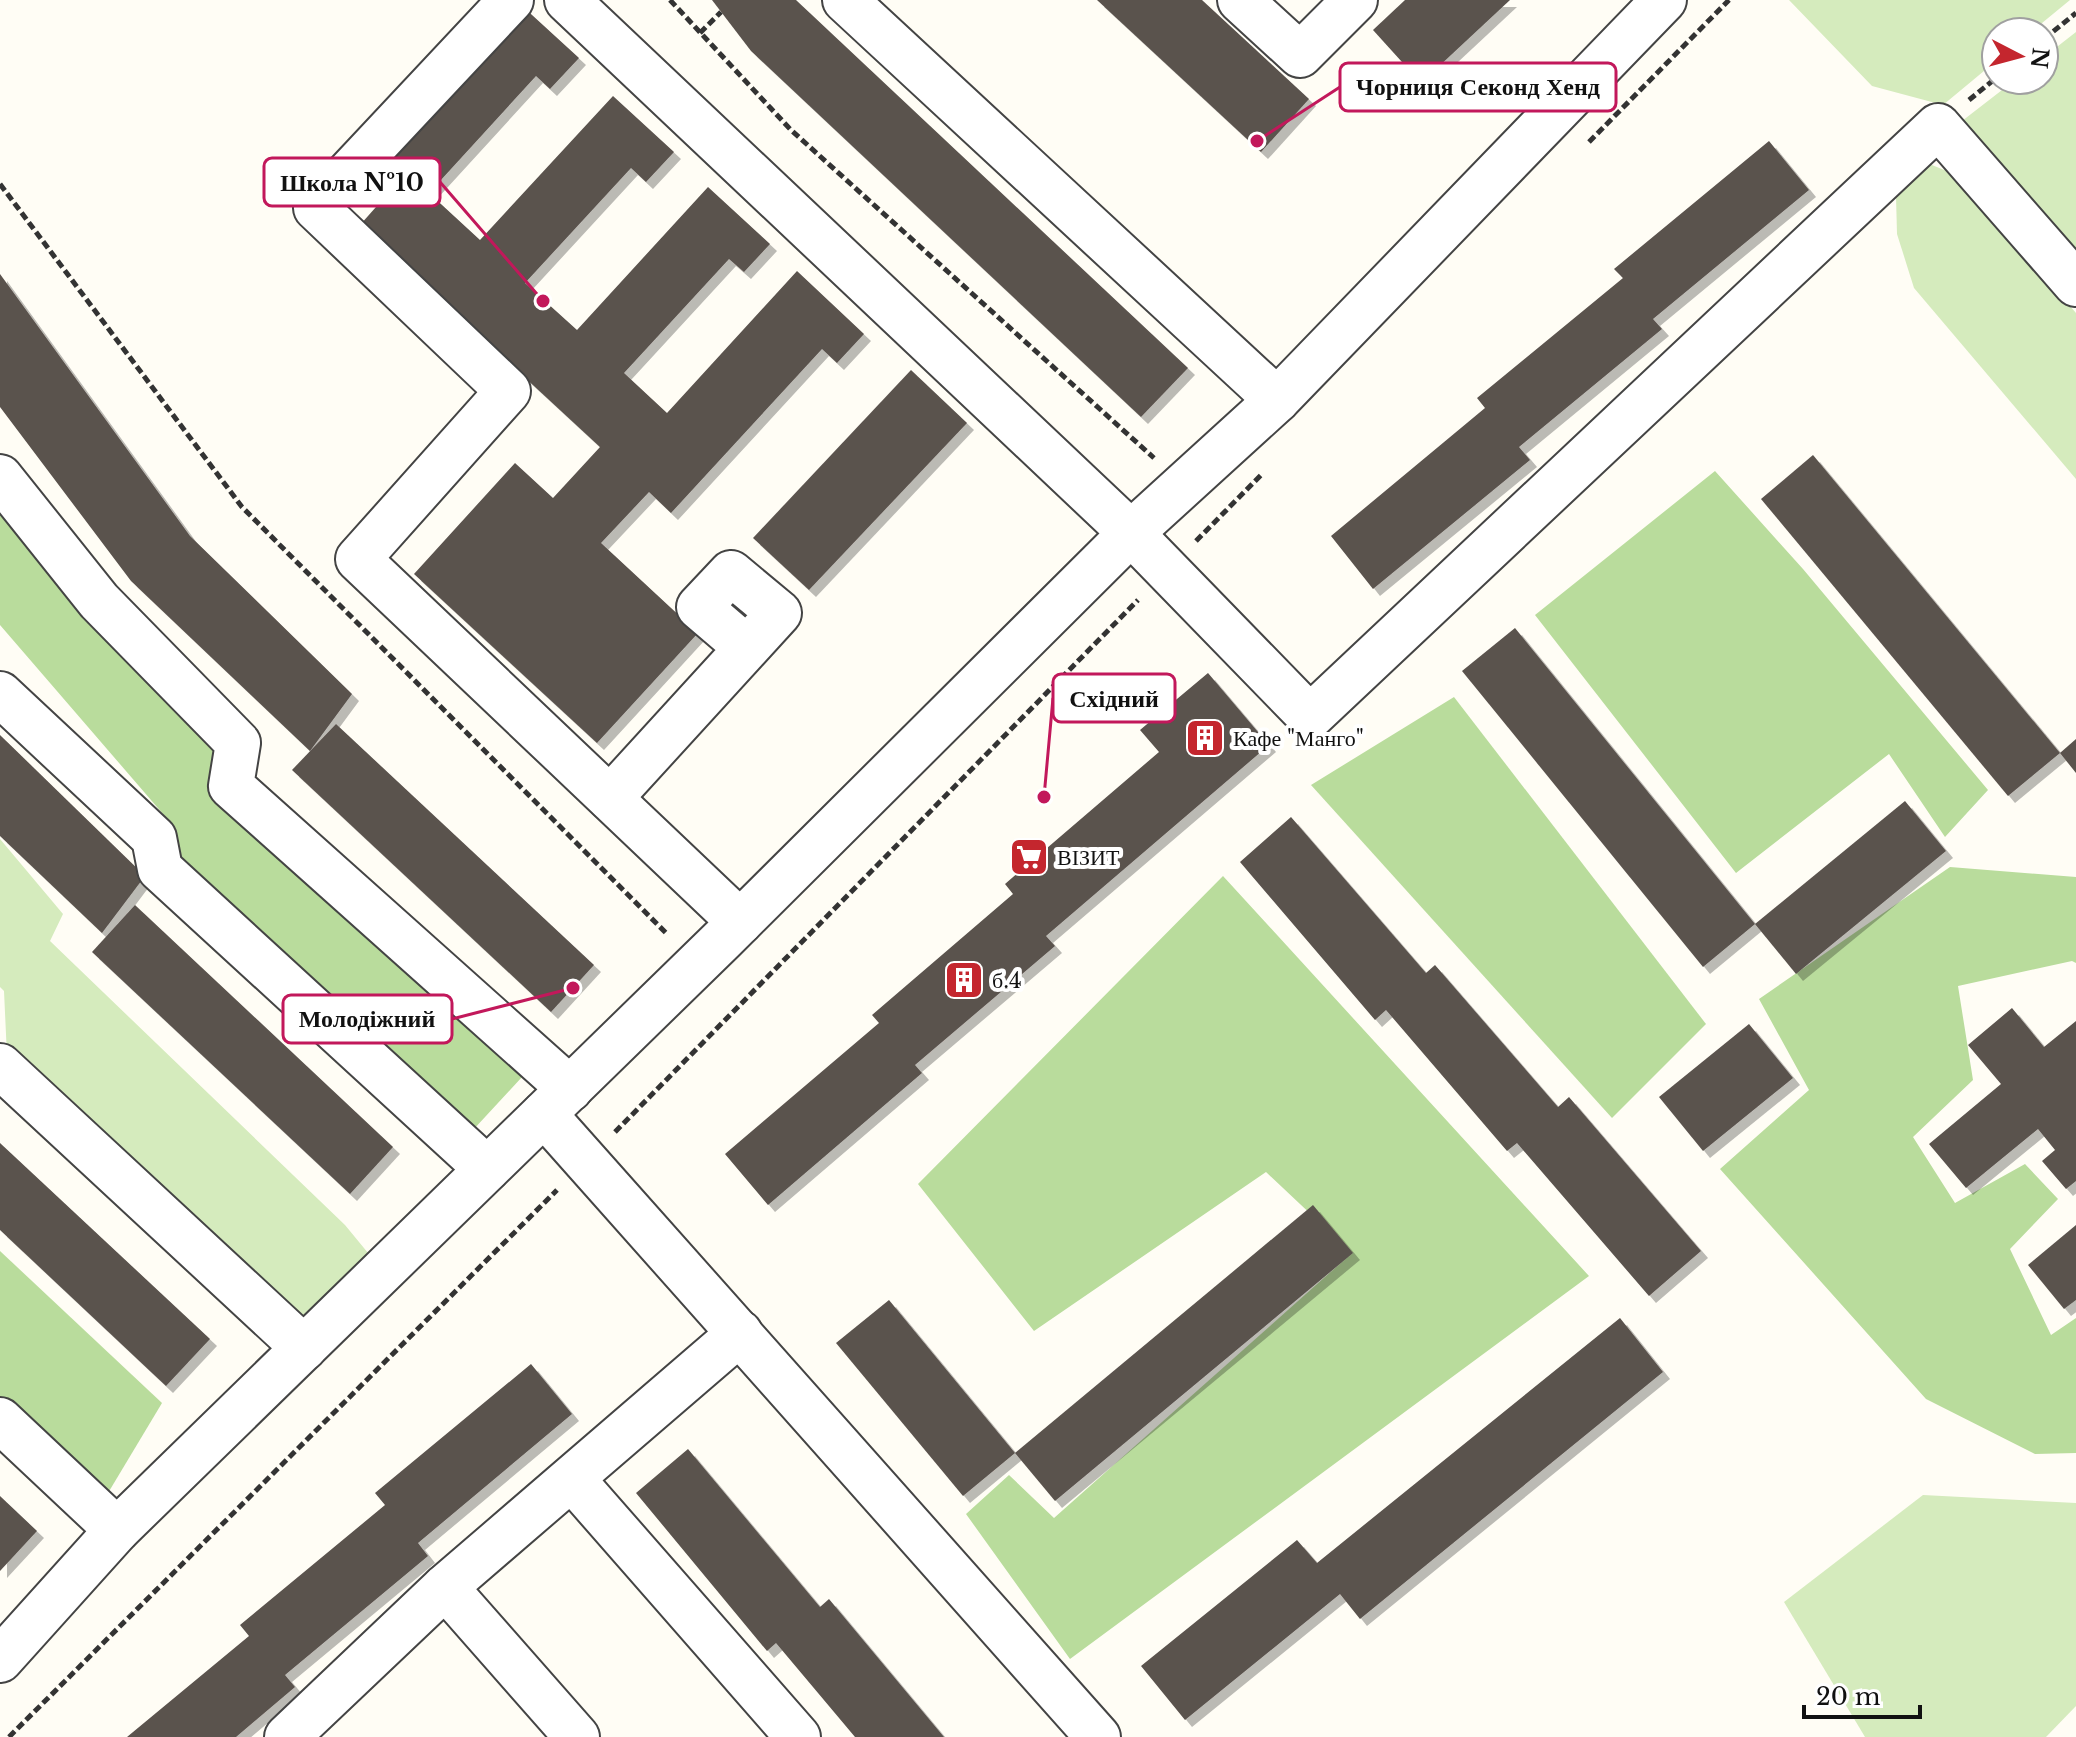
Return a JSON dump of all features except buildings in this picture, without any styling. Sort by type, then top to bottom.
[{"type":"street","points":[[511,0],[316,208],[508,391],[358,559],[740,922]]},
{"type":"street","points":[[567,0],[1131,533],[1310,717],[1938,126],[2076,284]]},
{"type":"street","points":[[845,0],[1277,400]]},
{"type":"street","points":[[1240,0],[1300,55],[1355,0]]},
{"type":"street","points":[[0,1660],[117,1530],[740,922],[1131,533],[1277,400],[1664,0]]},
{"type":"street","points":[[0,477],[99,601],[238,743],[231,786],[557,1101],[586,1161],[1098,1737]]},
{"type":"street","points":[[610,798],[747,648]]},
{"type":"street","points":[[0,694],[154,838],[160,869],[487,1169]]},
{"type":"street","points":[[0,1066],[304,1348]]},
{"type":"street","points":[[287,1737],[445,1587],[573,1480],[740,1333]]},
{"type":"street","points":[[0,1420],[117,1530]]},
{"type":"street","points":[[573,1480],[798,1737]]},
{"type":"street","points":[[445,1587],[577,1737]]},
{"type":"path","points":[[670,0],[791,130],[1183,485]]},
{"type":"path","points":[[700,33],[721,12]]},
{"type":"path","points":[[2060,26],[2076,13]]},
{"type":"path","points":[[9,1737],[586,1161]]},
{"type":"green space","points":[[1789,0],[2070,0],[2050,16],[1980,16],[1980,74],[1943,105],[1872,86]]},
{"type":"green space","points":[[2076,32],[2076,257],[1962,121],[1994,96],[2060,96],[2060,44]]},
{"type":"green space","points":[[1927,163],[1959,176],[2076,313],[2076,479],[1914,288],[1897,234],[1896,196],[1908,169]]},
{"type":"green space","points":[[1715,471],[1803,569],[1988,790],[1945,837],[1889,754],[1736,873],[1535,615]]},
{"type":"green space","points":[[0,472],[222,743],[216,793],[522,1077],[473,1130],[179,862],[176,829],[0,625]]},
{"type":"green space","points":[[1454,697],[1706,1024],[1612,1118],[1311,785]]},
{"type":"green space","points":[[0,839],[63,914],[50,941],[345,1225],[373,1259],[300,1331],[7,1056],[4,991],[0,987]]},
{"type":"green space","points":[[1950,867],[2076,877],[2076,963],[2072,961],[1958,986],[1973,1080],[1913,1137],[1955,1203],[2025,1164],[2058,1199],[2010,1249],[2051,1335],[2076,1318],[2076,1453],[2035,1454],[1926,1399],[1720,1169],[1809,1090],[1759,999]]},
{"type":"green space","points":[[1223,876],[1589,1276],[1070,1659],[966,1514],[1009,1475],[1054,1518],[1352,1253],[1266,1172],[1034,1331],[918,1184]]},
{"type":"green space","points":[[0,1251],[162,1403],[108,1493],[0,1397]]},
{"type":"green space","points":[[1923,1495],[2076,1503],[2076,1706],[2046,1737],[1865,1737],[1784,1602]]},
{"type":"place","name":"Чорниця Секонд Хенд","points":[[1257,141]]},
{"type":"place","name":"Школа №10","points":[[543,301]]},
{"type":"place","name":"Кафе \"Манго\"","points":[[1205,738]]},
{"type":"place","name":"Східний","points":[[1044,797]]},
{"type":"place","name":"ВІЗИТ","points":[[1029,857]]},
{"type":"place","name":"б.4","points":[[964,980]]},
{"type":"place","name":"Молодіжний","points":[[573,988]]}]
